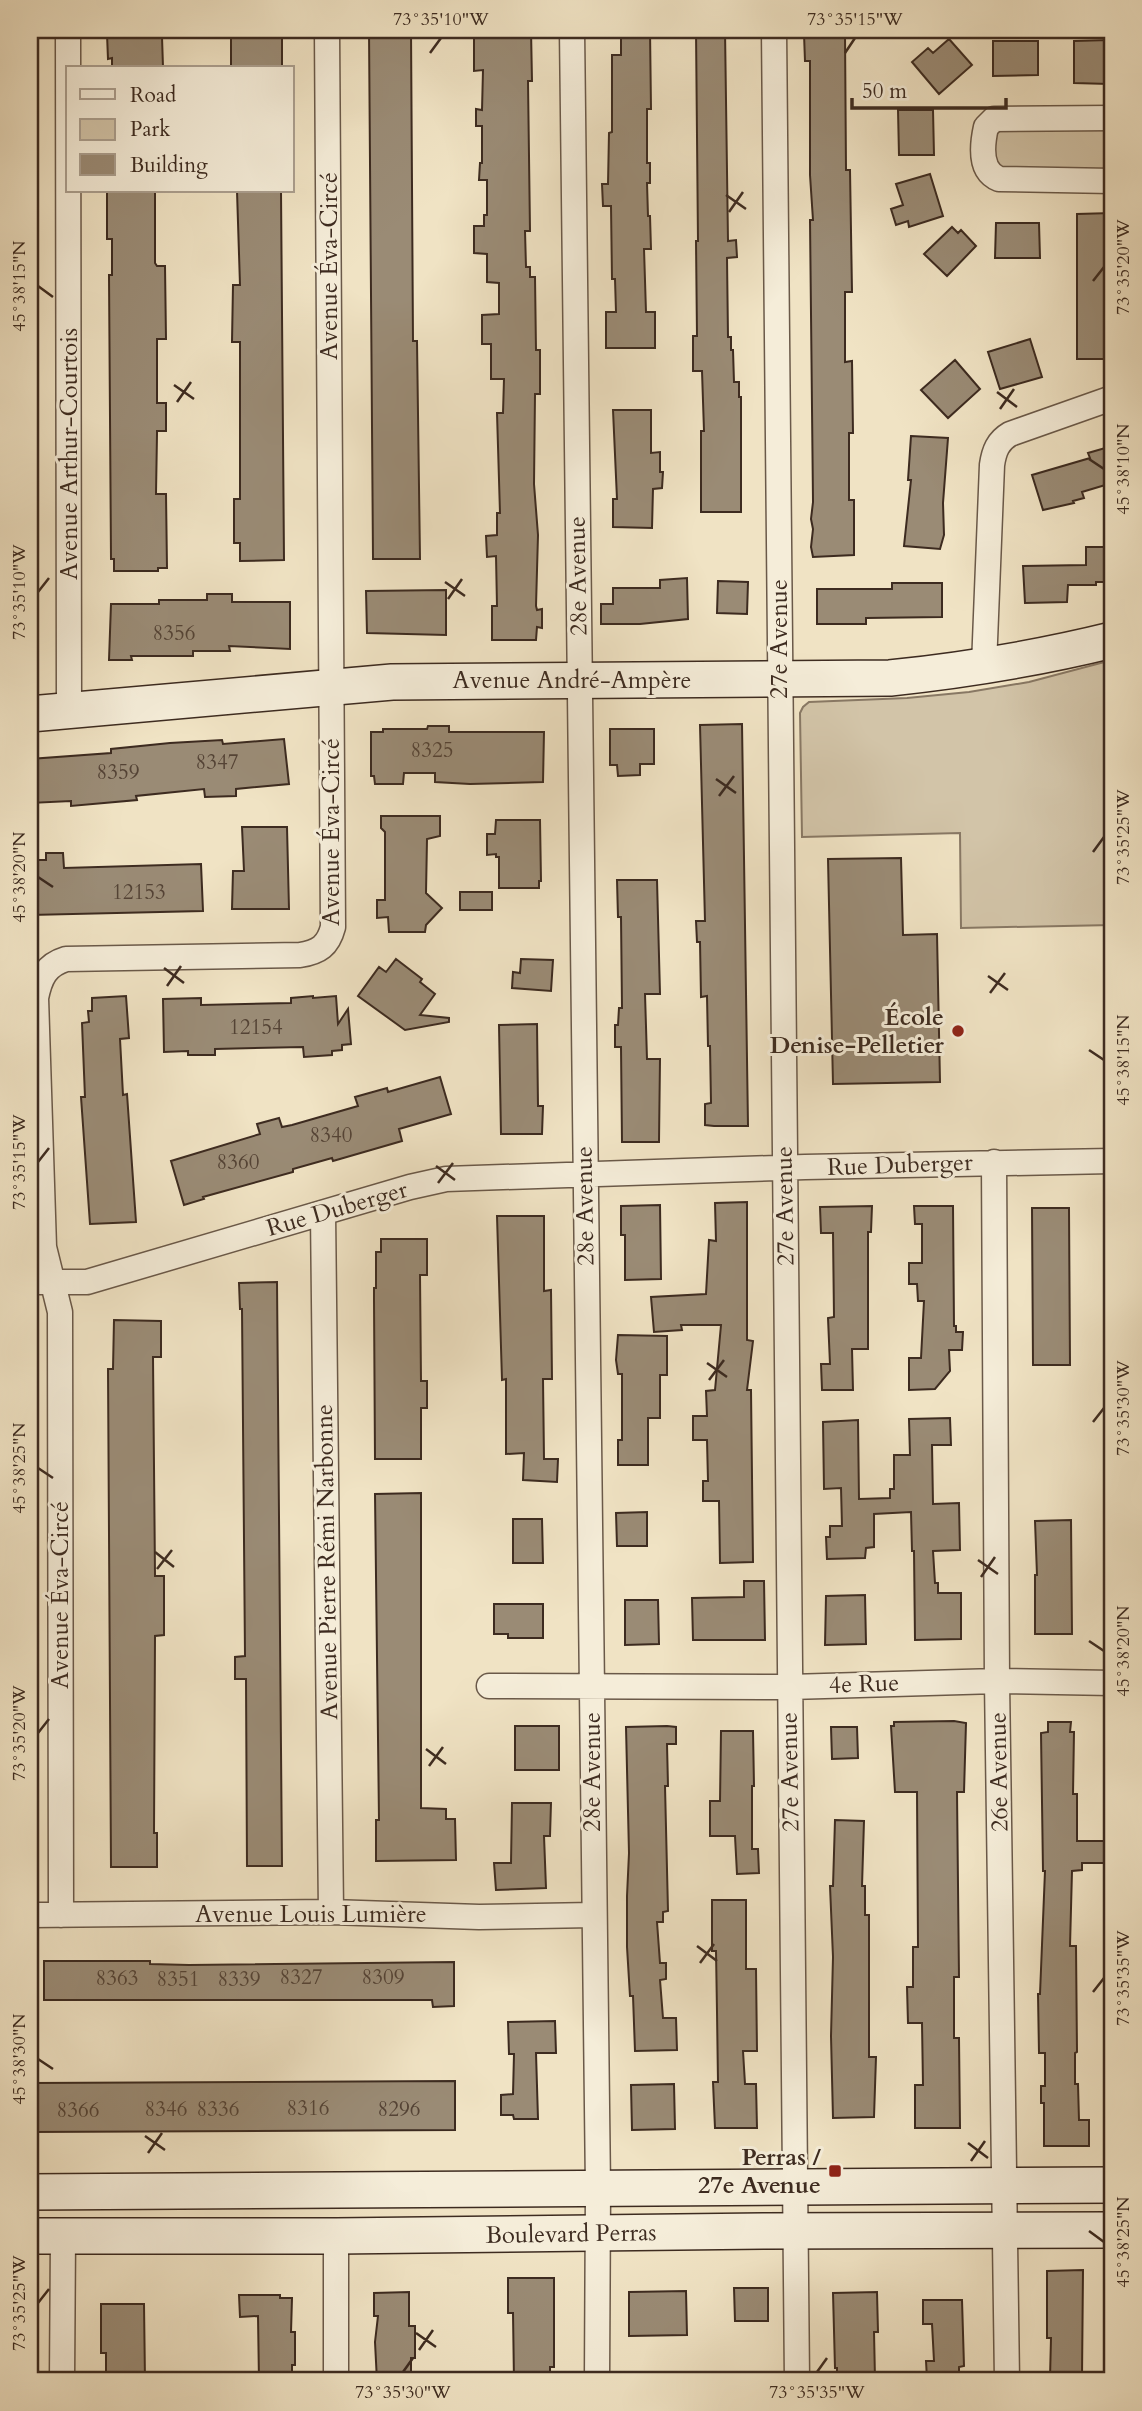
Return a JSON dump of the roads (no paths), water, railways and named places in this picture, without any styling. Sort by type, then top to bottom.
[{"type":"main road","name":"Avenue André-Ampère","points":[[30,714],[392,682],[890,678],[1058,654],[1112,640]]},
{"type":"main road","name":"Boulevard Perras","points":[[30,2192],[1112,2185]]},
{"type":"main road","name":"Boulevard Perras","points":[[47,2236],[1112,2230]]},
{"type":"street","name":"Avenue Arthur-Courtois","points":[[68,30],[68,66]]},
{"type":"street","name":"Avenue Éva-Circé","points":[[61,1915],[60,1312],[41,1282],[44,1247],[36,998],[44,973],[53,963],[66,959],[300,955],[314,953],[325,946],[333,927],[327,30]]},
{"type":"street","name":"28e Avenue","points":[[572,30],[598,2233],[597,2381]]},
{"type":"street","name":"27e Avenue","points":[[774,30],[797,2381]]},
{"type":"street","points":[[1112,118],[994,119],[986,127],[984,153],[989,174],[999,179],[1112,181]]},
{"type":"street","name":"Avenue Arthur-Courtois","points":[[68,192],[69,710]]},
{"type":"street","points":[[984,666],[992,465],[997,446],[1010,434],[1112,398]]},
{"type":"street","name":"Rue Duberger","points":[[41,1282],[87,1282],[427,1182],[446,1179],[994,1162],[1112,1161]]},
{"type":"street","name":"26e Avenue","points":[[994,1162],[997,1681],[1007,2381]]},
{"type":"street","name":"Avenue Pierre Rémi Narbonne","points":[[323,1213],[331,1912]]},
{"type":"street","name":"4e Rue","points":[[489,1686],[789,1686],[997,1681],[1112,1683]]},
{"type":"street","name":"Avenue Louis Lumière","points":[[30,1915],[331,1912],[479,1917],[593,1915]]},
{"type":"street","points":[[47,2236],[62,2381]]},
{"type":"street","points":[[336,2236],[336,2381]]},
{"type":"place","name":"École Denise-Pelletier","points":[[958,1031]]},
{"type":"place","name":"Perras / 27e Avenue","points":[[835,2171]]}]
